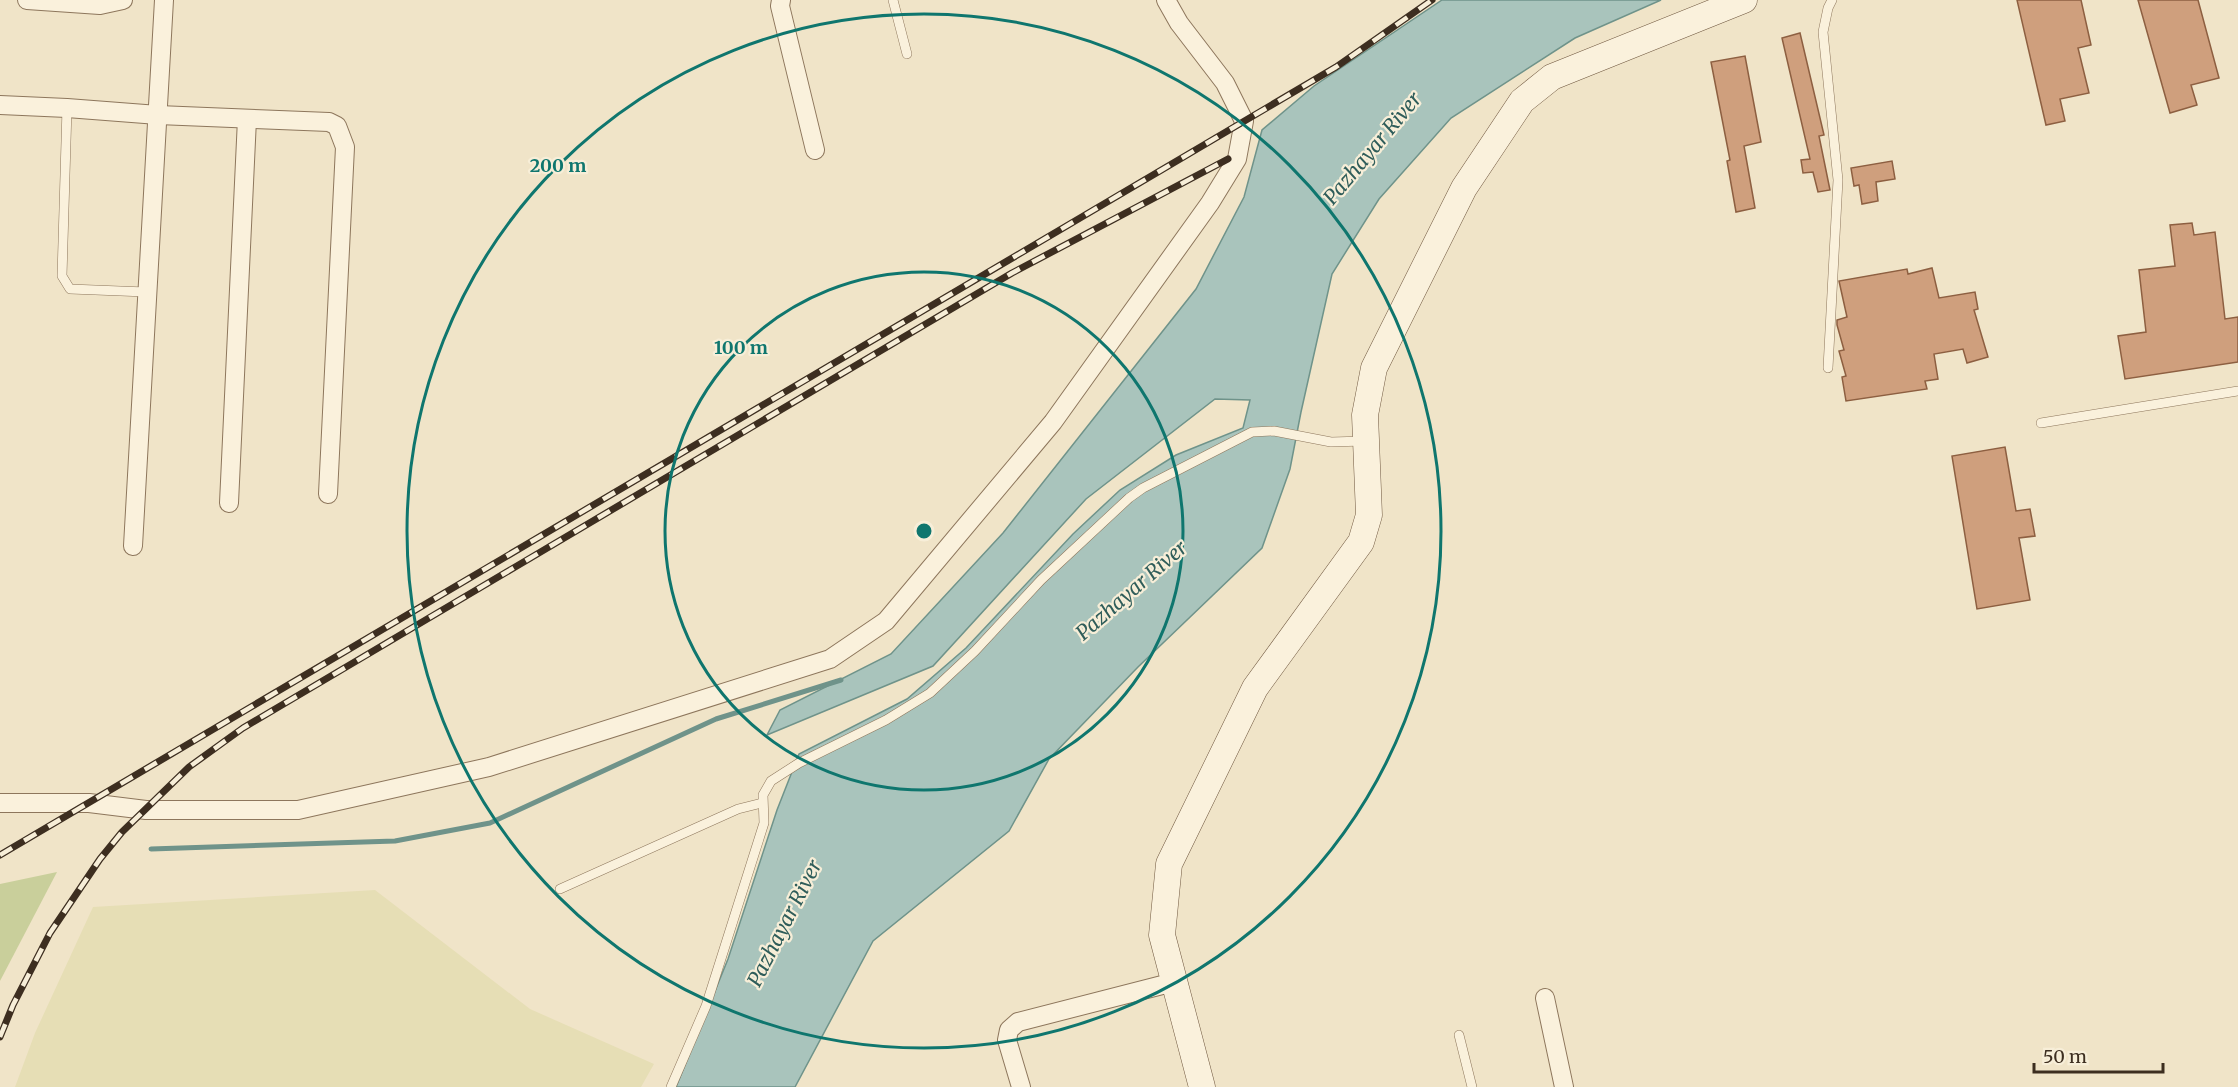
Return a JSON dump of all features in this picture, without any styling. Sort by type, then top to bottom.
[{"type":"street","points":[[27,0],[99,5],[123,0]]},
{"type":"street","points":[[133,546],[164,0]]},
{"type":"street","points":[[781,0],[780,6],[815,150]]},
{"type":"street","points":[[1,799],[89,803],[146,810],[297,810],[489,767],[830,659],[886,621],[1053,422],[1210,203],[1237,159],[1244,121],[1225,83],[1179,23],[1166,0]]},
{"type":"street","points":[[1202,1087],[1162,935],[1169,864],[1256,688],[1361,542],[1369,515],[1365,415],[1374,368],[1464,188],[1522,101],[1552,77],[1744,0]]},
{"type":"street","points":[[0,105],[158,115],[329,122],[337,126],[345,147],[328,494]]},
{"type":"street","points":[[229,503],[247,119]]},
{"type":"street","points":[[1021,1087],[1006,1041],[1008,1030],[1018,1022],[1174,982]]},
{"type":"street","points":[[1545,998],[1564,1087]]},
{"type":"lane","points":[[893,0],[907,54]]},
{"type":"lane","points":[[1828,368],[1838,180],[1823,32],[1832,0]]},
{"type":"lane","points":[[67,108],[62,276],[65,284],[70,289],[146,292]]},
{"type":"lane","points":[[2041,423],[2238,392]]},
{"type":"lane","points":[[671,1087],[706,1006],[764,823],[762,803],[766,787],[782,773],[886,720],[930,693],[975,651],[1041,580],[1129,498],[1143,488],[1252,432],[1274,432],[1331,442],[1366,441]]},
{"type":"lane","points":[[560,889],[738,809],[762,803]]},
{"type":"lane","points":[[1459,1035],[1472,1087]]},
{"type":"shaded area","points":[[375,890],[530,1009],[654,1064],[641,1087],[15,1087],[35,1033],[93,907]]},
{"type":"green space","points":[[57,872],[0,981],[0,884]]},
{"type":"water","name":"Pazhayar River","points":[[1442,0],[1661,0],[1575,38],[1451,118],[1379,199],[1332,274],[1290,469],[1262,548],[1138,667],[1049,759],[1009,831],[873,941],[795,1087],[676,1087],[728,959],[777,810],[799,754],[907,699],[966,648],[1073,534],[1120,490],[1176,455],[1243,428],[1250,400],[1215,399],[1086,499],[933,666],[767,735],[780,710],[891,654],[1003,533],[1196,289],[1244,197],[1262,130],[1314,86]]},
{"type":"building","points":[[2017,0],[2081,0],[2091,45],[2078,48],[2089,93],[2060,99],[2065,121],[2046,125]]},
{"type":"building","points":[[2138,0],[2198,0],[2219,78],[2191,85],[2197,105],[2170,113]]},
{"type":"building","points":[[1800,33],[1824,135],[1819,136],[1830,190],[1818,192],[1813,172],[1803,173],[1801,160],[1810,159],[1782,38]]},
{"type":"building","points":[[1745,56],[1761,142],[1744,146],[1755,208],[1736,212],[1727,161],[1730,160],[1711,62]]},
{"type":"building","points":[[1892,161],[1895,179],[1876,182],[1878,201],[1862,204],[1859,185],[1854,186],[1851,168]]},
{"type":"building","points":[[2192,223],[2194,235],[2215,232],[2225,319],[2238,317],[2238,362],[2125,379],[2118,336],[2146,332],[2139,270],[2175,266],[2170,225]]},
{"type":"building","points":[[1932,268],[1939,298],[1975,292],[1978,309],[1974,310],[1988,357],[1967,363],[1963,349],[1934,354],[1938,379],[1925,381],[1927,389],[1846,401],[1842,377],[1846,376],[1839,351],[1844,350],[1837,320],[1847,317],[1839,281],[1907,269],[1908,274]]},
{"type":"building","points":[[2005,447],[2016,511],[2030,509],[2035,536],[2019,538],[2030,600],[1977,609],[1952,456]]},
{"type":"waterway","points":[[151,849],[395,841],[490,823],[716,719],[841,680]]},
{"type":"railway","points":[[0,855],[1336,67],[1432,0]]},
{"type":"railway","points":[[0,1037],[13,1005],[50,933],[100,859],[122,832],[189,767],[243,728],[1012,273],[1228,159]]}]
